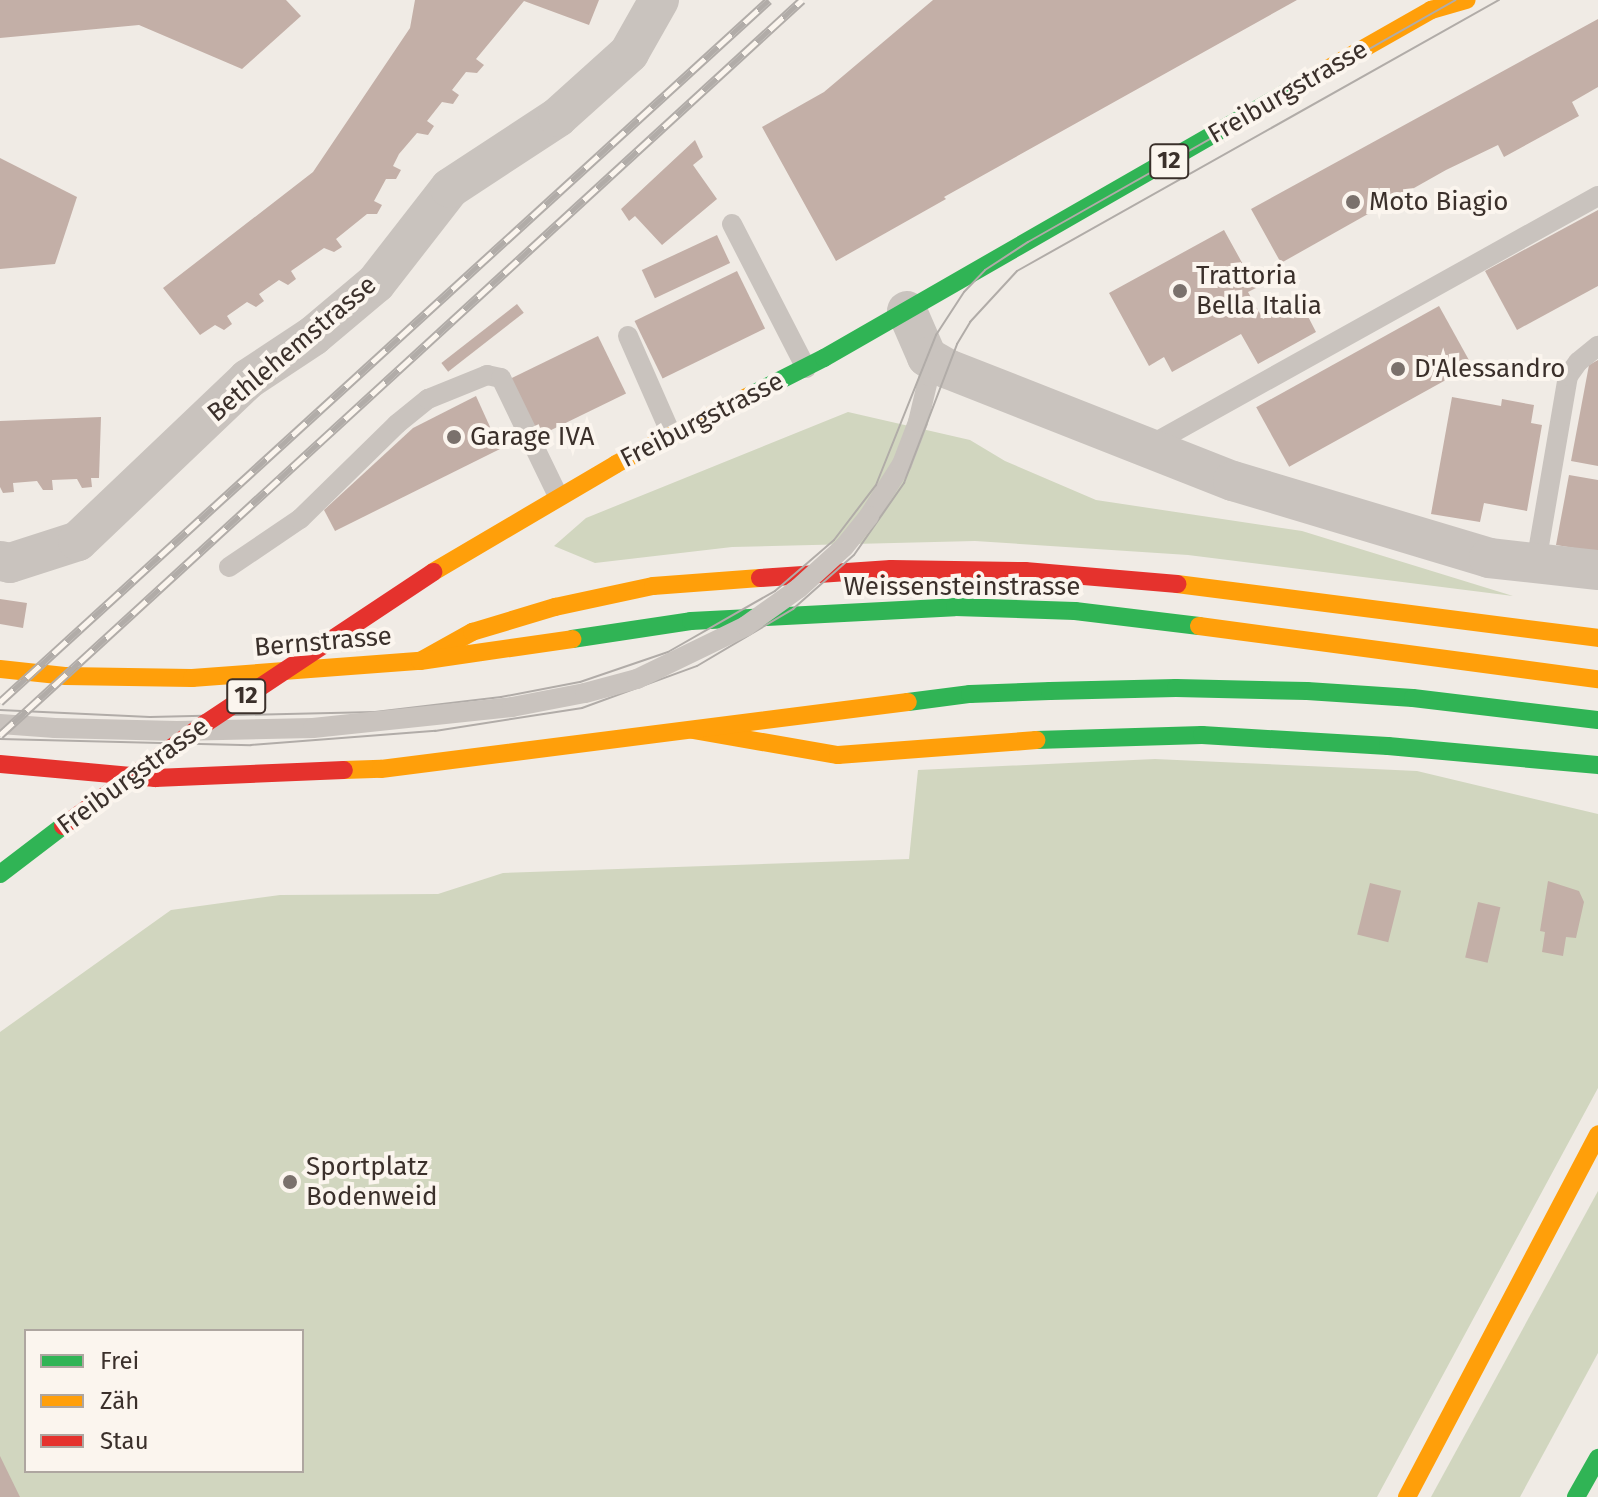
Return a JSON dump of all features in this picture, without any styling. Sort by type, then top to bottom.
[{"type":"main road","name":"Freiburgstrasse","points":[[0,874],[206,723],[433,572],[558,496],[671,434],[806,368],[1434,5],[1467,0]]},
{"type":"main road","points":[[420,661],[472,632],[555,607],[653,586],[891,569],[1025,571],[1157,581],[1598,638]]},
{"type":"main road","name":"Weissensteinstrasse","points":[[420,661],[691,621],[896,609],[1018,608],[1131,617],[1598,679]]},
{"type":"main road","name":"Bernstrasse","points":[[0,669],[65,676],[192,678],[420,661]]},
{"type":"main road","name":"Bernstrasse","points":[[0,686],[58,692],[186,695],[302,687],[420,661]]},
{"type":"main road","points":[[0,764],[155,778],[266,776],[381,769],[970,694],[1176,688],[1413,698],[1598,720]]},
{"type":"main road","points":[[693,730],[838,755],[1069,737],[1202,735],[1598,765]]},
{"type":"main road","points":[[1507,756],[1577,784]]},
{"type":"main road","points":[[1407,1497],[1598,1134]]},
{"type":"main road","points":[[1576,1497],[1598,1458]]},
{"type":"street","name":"Bethlehemstrasse","points":[[0,561],[10,563],[78,541],[248,379],[313,336],[376,283],[450,188],[558,117],[629,53],[659,0]]},
{"type":"street","points":[[907,311],[927,357],[948,369],[1233,481],[1319,504],[1471,554],[1598,570]]},
{"type":"lane","name":"Freiburgstrasse","points":[[1434,5],[1450,0]]},
{"type":"lane","points":[[1147,447],[1598,196]]},
{"type":"lane","points":[[732,224],[806,368]]},
{"type":"lane","points":[[628,336],[671,434]]},
{"type":"lane","points":[[1536,563],[1568,376],[1578,362],[1598,346]]},
{"type":"lane","points":[[0,724],[55,728],[313,728],[512,707],[637,679],[746,626],[799,588],[844,547],[869,516],[902,464],[927,392],[927,357]]},
{"type":"lane","points":[[229,567],[300,519],[397,424],[428,399],[487,375],[501,378],[558,496]]},
{"type":"green space","points":[[848,412],[970,440],[1005,461],[1096,500],[1302,531],[1513,596],[1188,555],[975,541],[732,547],[595,563],[554,546],[586,518]]},
{"type":"green space","points":[[1155,759],[1417,771],[1598,814],[1598,1088],[1377,1497],[0,1497],[0,1032],[171,910],[280,895],[438,894],[503,873],[909,859],[918,770]]},
{"type":"green space","points":[[1598,1191],[1598,1353],[1520,1497],[1431,1497]]},
{"type":"building","points":[[0,0],[286,0],[301,16],[242,69],[139,25],[0,38]]},
{"type":"building","points":[[415,0],[599,0],[589,25],[524,1],[476,59],[484,65],[477,73],[466,72],[452,90],[459,95],[453,104],[442,102],[427,121],[434,126],[428,135],[417,133],[399,154],[393,166],[401,170],[396,179],[386,179],[374,201],[382,205],[377,214],[367,214],[336,239],[342,247],[334,252],[324,248],[291,271],[296,279],[288,285],[279,280],[259,294],[264,301],[256,307],[247,302],[227,316],[232,324],[224,330],[215,325],[200,335],[163,288],[313,172],[410,28]]},
{"type":"building","points":[[933,0],[1297,0],[944,197],[946,199],[836,261],[762,127],[824,92]]},
{"type":"building","points":[[1598,19],[1598,87],[1572,102],[1579,116],[1504,157],[1498,145],[1446,170],[1281,263],[1251,209]]},
{"type":"building","points":[[695,140],[703,157],[693,165],[717,199],[662,245],[635,216],[629,221],[621,209]]},
{"type":"building","points":[[0,158],[77,197],[55,264],[0,269]]},
{"type":"building","points":[[1598,210],[1598,286],[1517,330],[1485,271]]},
{"type":"building","points":[[1224,230],[1256,288],[1248,292],[1263,319],[1299,299],[1316,332],[1258,364],[1241,334],[1172,372],[1164,357],[1149,366],[1109,293]]},
{"type":"building","points":[[717,235],[730,263],[655,298],[642,270]]},
{"type":"building","points":[[737,271],[765,329],[663,378],[635,321]]},
{"type":"building","points":[[517,304],[524,313],[448,372],[441,363]]},
{"type":"building","points":[[1439,306],[1472,365],[1289,467],[1256,407]]},
{"type":"building","points":[[598,336],[626,394],[539,436],[511,379]]},
{"type":"building","points":[[1598,360],[1598,466],[1571,461],[1589,365]]},
{"type":"building","points":[[476,396],[500,449],[335,531],[324,510],[413,428]]},
{"type":"building","points":[[1452,397],[1501,406],[1502,399],[1534,405],[1531,423],[1542,425],[1527,511],[1484,503],[1480,522],[1431,514]]},
{"type":"building","points":[[101,417],[99,478],[91,478],[92,487],[82,488],[77,479],[52,480],[53,490],[43,490],[37,481],[13,483],[14,492],[3,493],[0,487],[0,421]]},
{"type":"building","points":[[1569,475],[1598,480],[1598,552],[1556,545]]},
{"type":"building","points":[[0,599],[27,603],[23,628],[0,624]]},
{"type":"building","points":[[1548,881],[1579,891],[1584,902],[1576,938],[1566,937],[1563,956],[1542,952],[1545,932],[1540,931]]},
{"type":"building","points":[[1370,883],[1401,891],[1388,942],[1357,934]]},
{"type":"building","points":[[1478,902],[1500,907],[1488,963],[1465,958]]},
{"type":"building","points":[[0,1456],[20,1497],[0,1497]]},
{"type":"tram line","points":[[0,710],[150,717],[375,712],[501,697],[580,682],[668,652],[775,591],[834,540],[876,485],[936,335],[964,292],[985,270],[1028,242],[1455,0]]},
{"type":"tram line","points":[[0,739],[251,745],[435,731],[582,708],[697,666],[793,609],[854,555],[904,483],[957,344],[970,322],[1017,271],[1499,0]]},
{"type":"railway","points":[[0,702],[769,0]]},
{"type":"railway","points":[[0,735],[802,0]]},
{"type":"traffic: fast","points":[[749,396],[824,358],[1308,80]]},
{"type":"traffic: fast","points":[[572,639],[691,621],[955,607],[1075,611],[1199,626]]},
{"type":"traffic: fast","points":[[908,702],[970,694],[1050,691],[1176,688],[1307,691],[1413,698],[1598,720]]},
{"type":"traffic: fast","points":[[1036,740],[1202,735],[1388,746],[1598,765]]},
{"type":"traffic: fast","points":[[0,874],[63,826]]},
{"type":"traffic: fast","points":[[1576,1497],[1598,1458]]},
{"type":"traffic: slow","points":[[1308,80],[1431,10],[1467,0]]},
{"type":"traffic: slow","points":[[433,572],[616,464],[749,396]]},
{"type":"traffic: slow","points":[[420,661],[472,632],[555,607],[653,586],[760,578]]},
{"type":"traffic: slow","points":[[1177,584],[1598,638]]},
{"type":"traffic: slow","points":[[1199,626],[1598,679]]},
{"type":"traffic: slow","points":[[0,669],[65,676],[192,678],[420,661],[572,639]]},
{"type":"traffic: slow","points":[[344,770],[381,769],[908,702]]},
{"type":"traffic: slow","points":[[693,730],[838,755],[1036,740]]},
{"type":"traffic: slow","points":[[1407,1497],[1598,1134]]},
{"type":"traffic: jam","points":[[760,578],[891,569],[1025,571],[1177,584]]},
{"type":"traffic: jam","points":[[63,826],[206,723],[433,572]]},
{"type":"traffic: jam","points":[[0,764],[155,778],[344,770]]},
{"type":"place","name":"Moto Biagio","points":[[1353,202]]},
{"type":"place","name":"Trattoria Bella Italia","points":[[1180,291]]},
{"type":"place","name":"D'Alessandro","points":[[1398,369]]},
{"type":"place","name":"Garage IVA","points":[[454,437]]},
{"type":"place","name":"Sportplatz Bodenweid","points":[[290,1182]]}]
